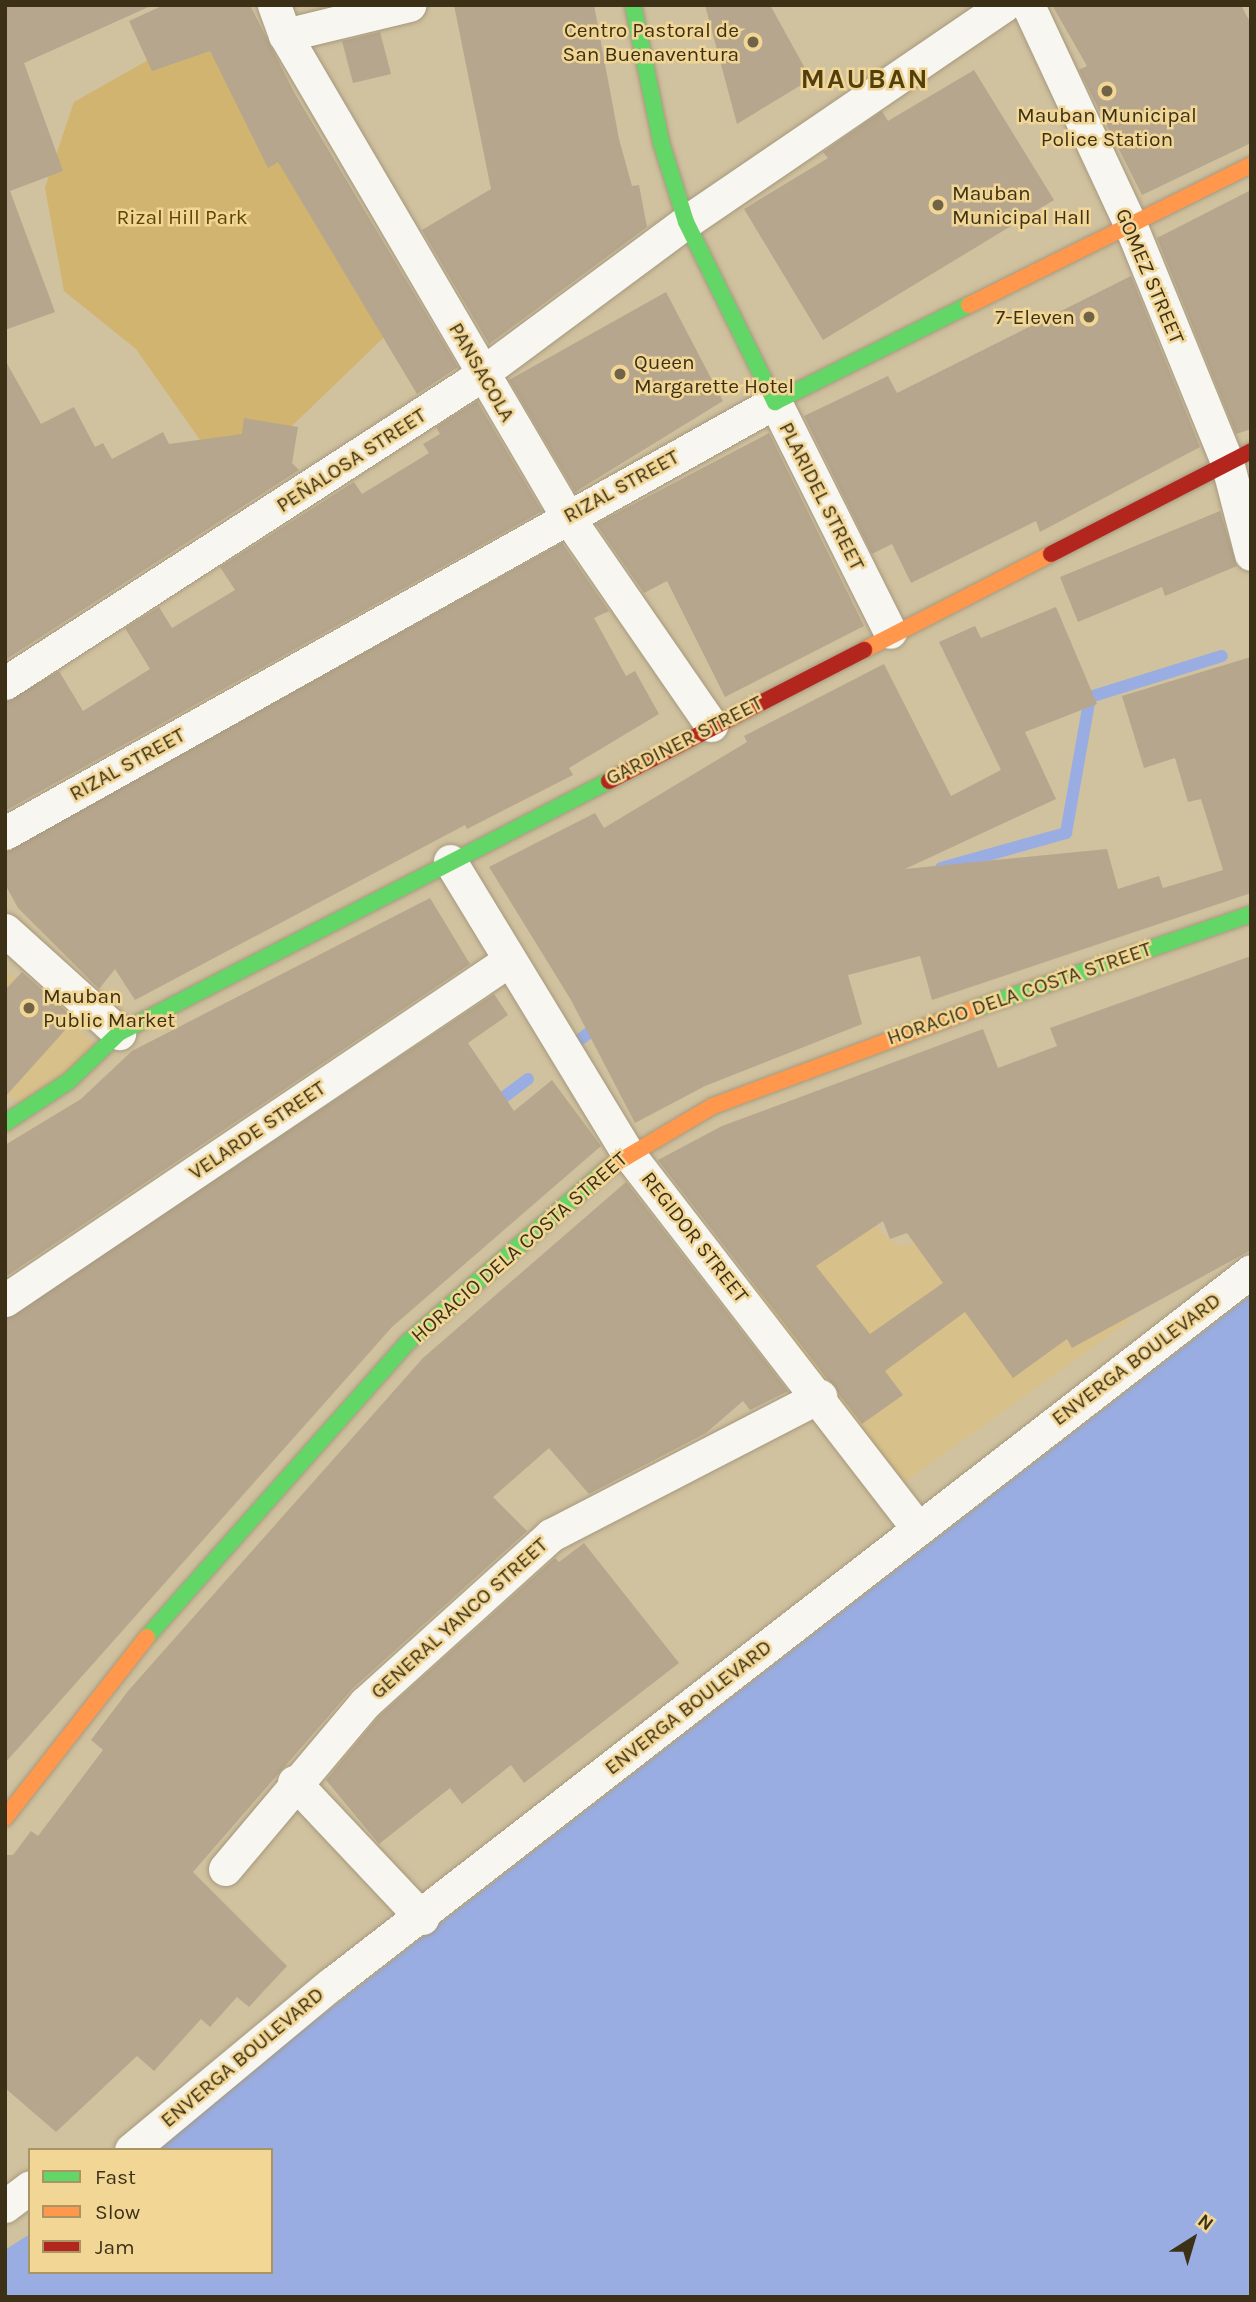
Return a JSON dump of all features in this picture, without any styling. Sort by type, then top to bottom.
[{"type":"street","points":[[279,20],[409,5]]},
{"type":"street","name":"PLARIDEL STREET","points":[[632,5],[661,142],[686,222],[890,632]]},
{"type":"street","name":"PEÑALOSA STREET","points":[[5,683],[482,373],[686,222],[1004,5]]},
{"type":"street","name":"GOMEZ STREET","points":[[1028,5],[1239,457],[1251,554]]},
{"type":"street","name":"PANSACOLA","points":[[279,20],[566,516],[711,725]]},
{"type":"street","name":"RIZAL STREET","points":[[5,833],[566,516],[775,402],[1251,165]]},
{"type":"street","name":"GARDINER STREET","points":[[5,1123],[69,1081],[119,1033],[890,632],[1239,457]]},
{"type":"street","name":"REGIDOR STREET","points":[[450,861],[508,961],[627,1152],[820,1396],[917,1527]]},
{"type":"street","name":"HORACIO DELA COSTA STREET","points":[[5,1818],[111,1676],[408,1342],[627,1152],[713,1106],[840,1055],[1251,914]]},
{"type":"street","points":[[5,930],[119,1033]]},
{"type":"street","name":"VELARDE STREET","points":[[5,1300],[508,961]]},
{"type":"street","name":"ENVERGA BOULEVARD","points":[[134,2148],[917,1527],[1251,1271]]},
{"type":"street","name":"GENERAL YANCO STREET","points":[[225,1869],[295,1782],[365,1703],[551,1535],[820,1396]]},
{"type":"street","points":[[295,1782],[422,1918]]},
{"type":"street","points":[[5,2206],[28,2189]]},
{"type":"shaded area","name":"Mauban Public Market","points":[[5,970],[98,1046],[26,1108],[5,1092]]},
{"type":"shaded area","points":[[868,1219],[897,1246],[1069,1225],[1129,1321],[895,1489],[740,1287]]},
{"type":"green space","name":"Rizal Hill Park","points":[[208,26],[407,315],[268,449],[224,474],[136,349],[64,291],[45,188],[74,102]]},
{"type":"water","points":[[1251,1295],[1251,2297],[5,2297],[5,2250],[28,2235],[28,2274],[273,2274],[273,2148],[151,2148]]},
{"type":"building","points":[[5,5],[153,5],[24,63],[63,171],[10,191],[55,312],[5,330]]},
{"type":"building","points":[[164,5],[250,5],[295,94],[458,367],[417,394],[278,162],[268,168],[210,51],[152,71],[129,21]]},
{"type":"building","points":[[454,5],[594,5],[619,139],[632,186],[639,185],[647,227],[489,344],[422,230],[491,189]]},
{"type":"building","name":"Centro Pastoral de San Buenaventura","points":[[705,5],[770,5],[811,79],[737,124]]},
{"type":"building","points":[[1052,5],[1241,5],[1251,24],[1251,143],[1142,195],[1079,70],[1087,66]]},
{"type":"building","points":[[380,32],[391,74],[353,83],[342,41]]},
{"type":"building","name":"Mauban Municipal Hall","points":[[974,70],[1054,200],[823,340],[744,209],[828,158],[823,152],[882,111],[888,121]]},
{"type":"building","points":[[1251,190],[1251,429],[1236,434],[1157,238]]},
{"type":"building","points":[[1131,276],[1200,447],[1040,532],[1036,521],[911,583],[892,544],[872,554],[804,416],[888,376],[897,393]]},
{"type":"building","points":[[666,292],[723,401],[575,492],[509,380]]},
{"type":"building","points":[[5,360],[41,424],[74,407],[95,447],[103,443],[112,459],[163,432],[169,444],[242,434],[244,418],[298,427],[292,463],[299,470],[5,660]]},
{"type":"building","points":[[477,401],[542,511],[5,811],[5,702],[59,671],[83,711],[150,669],[125,628],[159,607],[172,628],[235,590],[220,567],[354,482],[362,494],[429,453],[423,444],[440,434],[436,427]]},
{"type":"building","points":[[769,433],[864,626],[725,697],[667,581],[644,593],[596,524]]},
{"type":"building","points":[[1220,511],[1237,566],[1165,596],[1162,587],[1078,622],[1060,577]]},
{"type":"building","points":[[562,543],[609,611],[594,618],[626,676],[635,671],[659,714],[569,768],[573,775],[467,829],[465,825],[135,1000],[115,969],[99,989],[18,908],[5,884],[5,852]]},
{"type":"building","points":[[1056,607],[1097,704],[1025,732],[1056,799],[905,869],[1107,849],[1118,889],[1159,876],[1163,888],[1223,870],[1201,799],[1188,802],[1175,758],[1144,768],[1122,696],[1251,657],[1251,893],[932,1000],[920,956],[848,975],[862,1024],[705,1086],[635,1123],[571,1000],[489,867],[595,813],[604,828],[747,742],[744,736],[884,664],[951,796],[1001,770],[939,642],[975,626],[981,638]]},
{"type":"building","points":[[430,898],[470,964],[5,1277],[5,1145],[81,1099],[132,1051]]},
{"type":"building","points":[[1251,956],[1251,1250],[1072,1348],[1067,1339],[1013,1378],[965,1312],[885,1371],[903,1395],[862,1424],[658,1160],[722,1126],[983,1029],[998,1068],[1057,1046],[1050,1028]],"holes":[[[883,1221],[890,1239],[907,1233],[943,1283],[870,1334],[816,1266]]]},
{"type":"building","points":[[22,972],[75,1019],[5,1097],[5,990]]},
{"type":"building","points":[[494,994],[508,1015],[468,1043],[514,1111],[552,1080],[601,1146],[392,1327],[5,1763],[5,1319]]},
{"type":"building","points":[[626,1182],[788,1391],[750,1410],[743,1401],[706,1433],[589,1494],[549,1448],[493,1497],[527,1531],[352,1689],[193,1872],[287,1966],[249,2007],[237,1997],[210,2027],[201,2019],[154,2071],[137,2056],[56,2132],[5,2088],[5,1855],[13,1855],[31,1831],[38,1836],[103,1750],[91,1740],[128,1691],[423,1358]]},
{"type":"building","points":[[584,1543],[679,1663],[524,1783],[511,1765],[462,1804],[450,1788],[379,1844],[326,1780],[379,1716],[555,1558],[559,1562]]},
{"type":"waterway","points":[[941,868],[1066,833],[1090,697],[1222,656]]},
{"type":"waterway","points":[[570,1047],[600,1024]]},
{"type":"waterway","points":[[492,1106],[528,1079]]},
{"type":"traffic: fast","points":[[633,5],[661,142],[686,222],[775,402],[969,305]]},
{"type":"traffic: fast","points":[[5,1123],[69,1081],[119,1033],[609,781]]},
{"type":"traffic: fast","points":[[977,1008],[1251,914]]},
{"type":"traffic: fast","points":[[147,1637],[408,1342],[608,1168]]},
{"type":"traffic: slow","points":[[969,305],[1251,165]]},
{"type":"traffic: slow","points":[[864,650],[1051,554]]},
{"type":"traffic: slow","points":[[608,1168],[713,1106],[977,1008]]},
{"type":"traffic: slow","points":[[5,1818],[147,1637]]},
{"type":"traffic: jam","points":[[1051,554],[1251,451]]},
{"type":"traffic: jam","points":[[609,781],[864,650]]},
{"type":"place","name":"Centro Pastoral de San Buenaventura","points":[[753,42]]},
{"type":"place","name":"Mauban Municipal Police Station","points":[[1107,91]]},
{"type":"place","name":"Mauban Municipal Hall","points":[[938,205]]},
{"type":"place","name":"7-Eleven","points":[[1089,317]]},
{"type":"place","name":"Queen Margarette Hotel","points":[[620,374]]},
{"type":"place","name":"Mauban Public Market","points":[[29,1008]]},
{"type":"district","name":"MAUBAN","points":[[865,79]]}]
